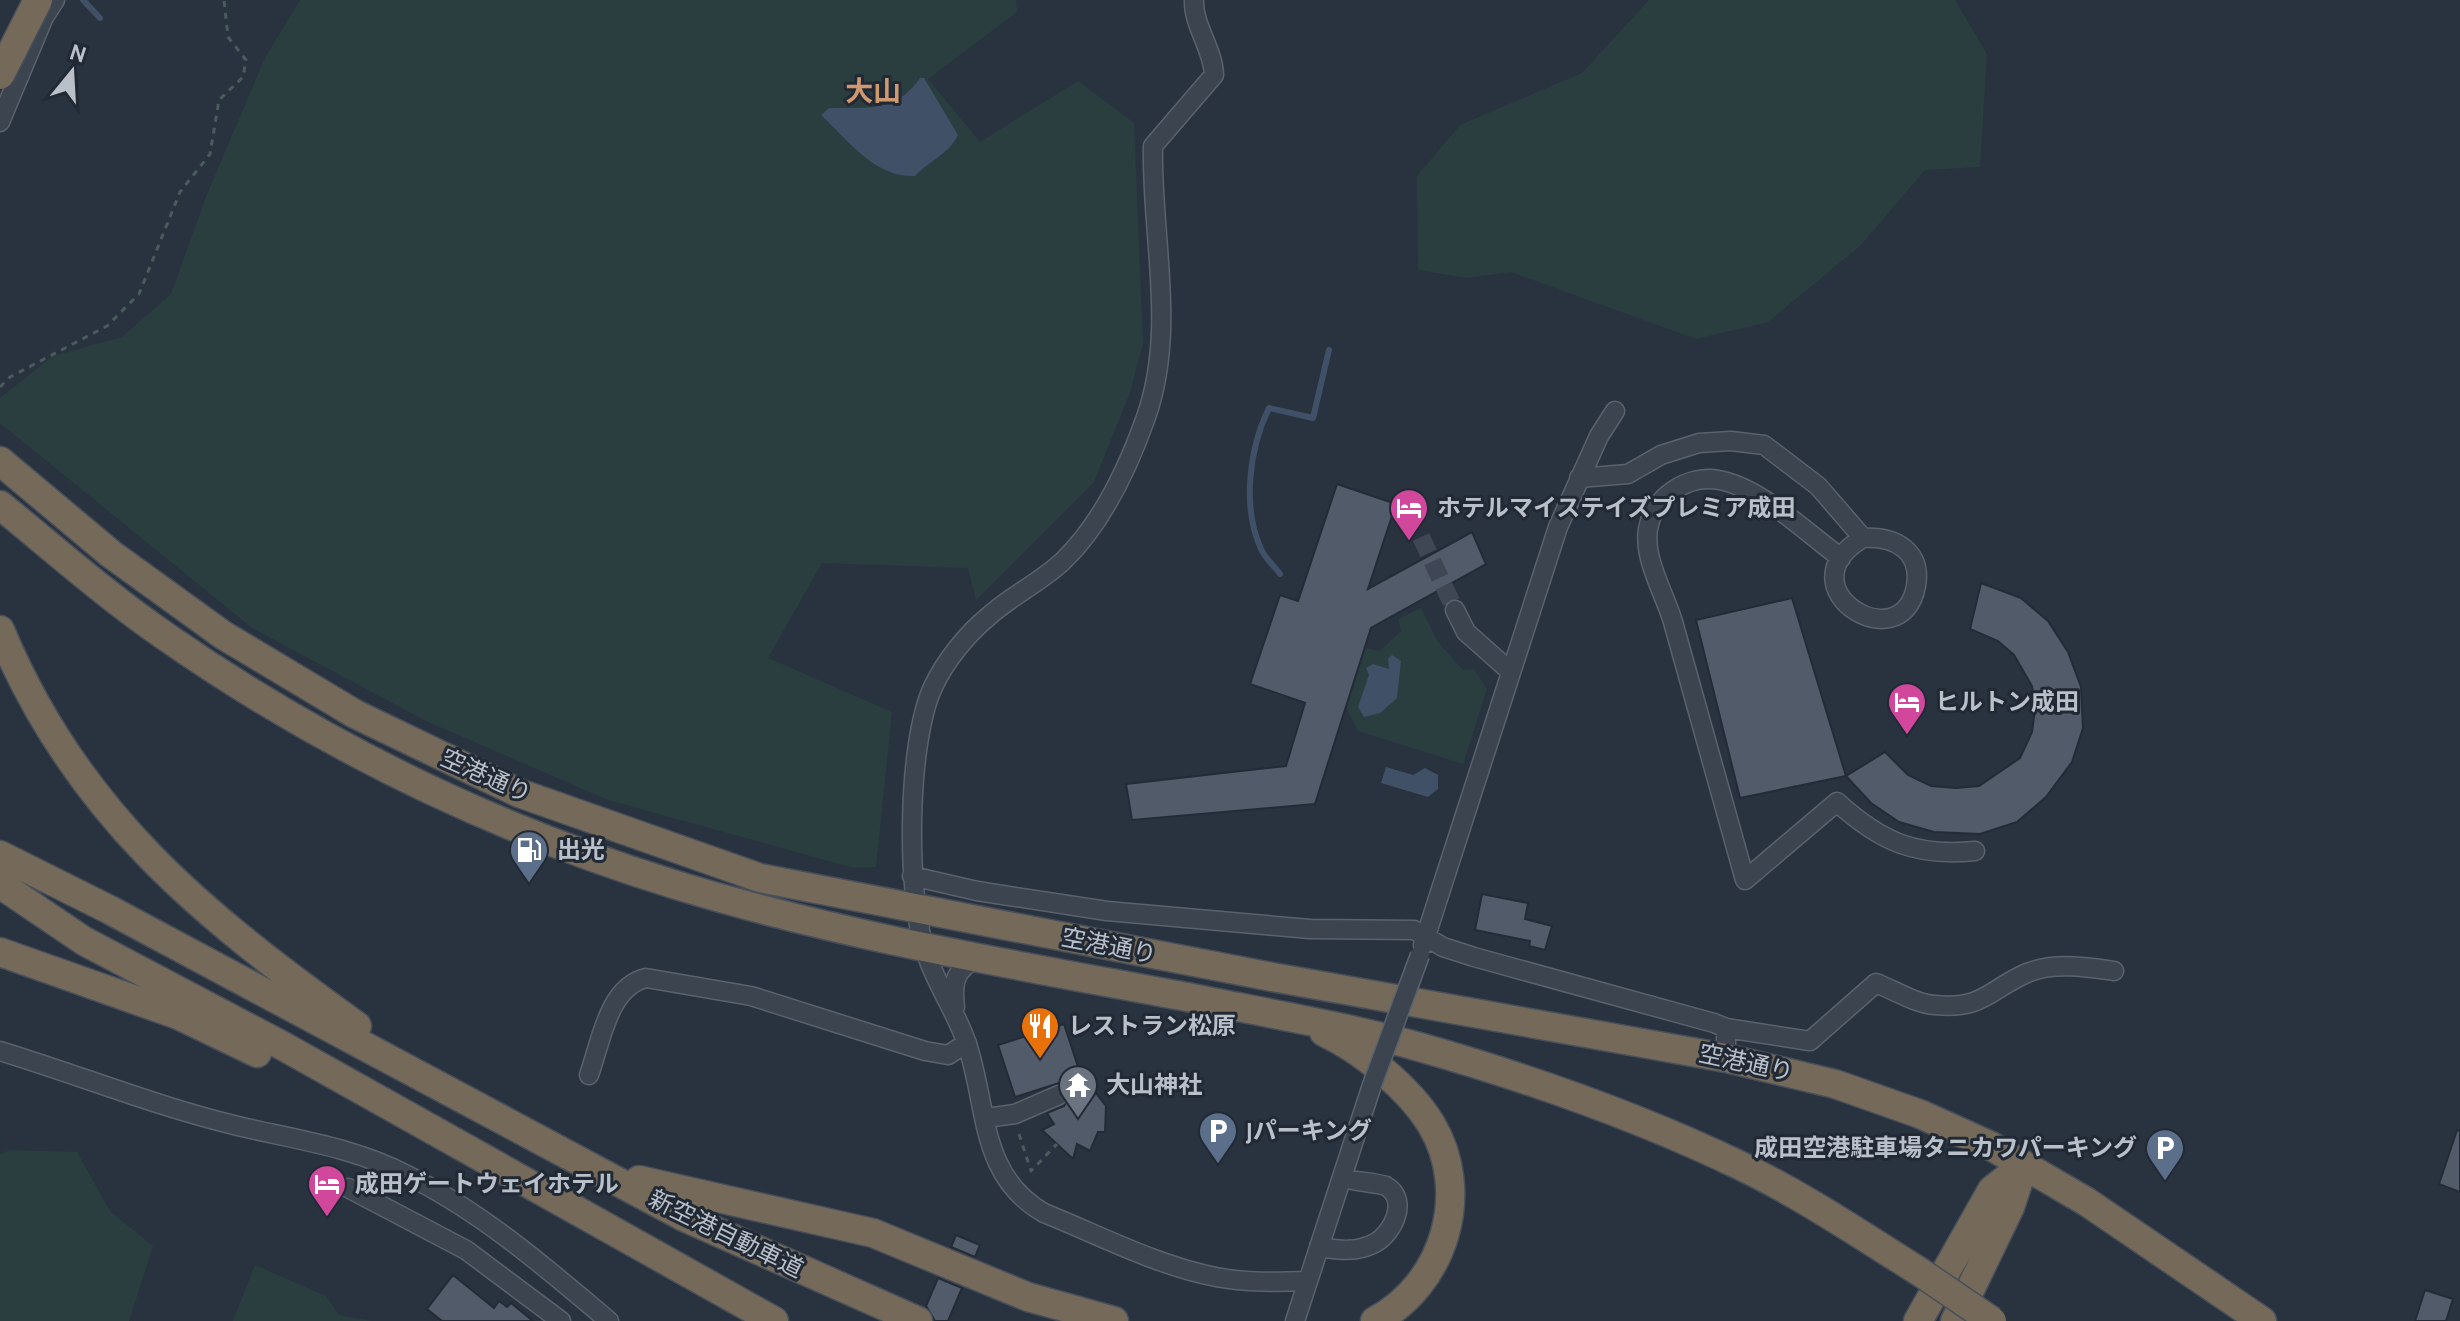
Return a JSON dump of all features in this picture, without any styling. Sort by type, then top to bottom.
[{"type":"highway","points":[[0,75],[41,9]]},
{"type":"highway","name":"空港通り","points":[[0,461],[111,554],[210,626],[355,714],[426,750],[544,802],[760,878],[918,911],[1726,1058],[1835,1084],[1956,1129],[2024,1165],[2087,1202],[2262,1321]]},
{"type":"highway","name":"空港通り","points":[[0,505],[162,634],[253,694],[403,777],[588,855],[661,880],[924,947],[1292,1018],[1418,1046],[1560,1090],[1742,1166],[1835,1218],[1992,1321]]},
{"type":"highway","points":[[0,630],[21,680],[71,763],[114,820],[154,862],[242,942],[453,1092]]},
{"type":"highway","points":[[0,855],[453,1092]]},
{"type":"highway","points":[[0,884],[84,941],[466,1147]]},
{"type":"highway","points":[[0,952],[178,1015],[466,1147]]},
{"type":"highway","points":[[1292,1018],[1332,1036],[1387,1077],[1430,1123],[1448,1164],[1451,1200],[1438,1256],[1426,1278],[1407,1299],[1375,1321]]},
{"type":"highway","name":"新空港自動車道","points":[[453,1092],[553,1147],[759,1252],[918,1321]]},
{"type":"highway","name":"新空港自動車道","points":[[466,1147],[774,1321]]},
{"type":"highway","points":[[553,1147],[618,1174],[677,1190],[812,1217],[873,1233],[1028,1297],[1114,1321]]},
{"type":"highway","points":[[1918,1321],[1992,1190],[2024,1165]]},
{"type":"highway","points":[[1955,1321],[2010,1207],[2024,1165]]},
{"type":"highway","points":[[583,1214],[731,1321]]},
{"type":"highway","points":[[2194,1277],[2233,1321]]},
{"type":"street","points":[[28,0],[41,9]]},
{"type":"street","points":[[0,122],[41,9],[55,0]]},
{"type":"street","points":[[1194,0],[1194,13],[1208,41],[1214,75],[1153,146],[1161,357],[1147,416],[1094,526],[1062,562],[990,614],[953,656],[932,688],[919,745],[910,842],[912,876],[924,947],[967,1043],[995,1161],[1009,1186],[1024,1202],[1044,1213],[1216,1277],[1308,1281]]},
{"type":"street","points":[[1295,1321],[1372,1085],[1420,955],[1558,527],[1579,478],[1615,411]]},
{"type":"street","points":[[1579,478],[1628,474],[1661,455],[1699,443],[1731,441],[1764,445],[1818,486],[1863,538]]},
{"type":"street","points":[[1841,558],[1749,490],[1720,480],[1697,478],[1657,504],[1648,527],[1647,545],[1671,618],[1745,880],[1837,802],[1861,824],[1920,852],[1975,851]]},
{"type":"street","points":[[1882,537],[1901,544],[1913,558],[1918,573],[1914,597],[1899,613],[1881,620],[1863,618],[1846,606],[1837,591],[1836,567],[1848,547],[1863,538],[1882,537]]},
{"type":"street","points":[[1455,610],[1466,632],[1511,672]]},
{"type":"street","points":[[912,876],[977,891],[1107,911],[1310,929],[1414,930],[1474,957],[1726,1028],[1810,1041],[1876,983],[1933,1005],[1967,1004],[1990,997],[2028,973],[2071,966],[2114,971]]},
{"type":"street","points":[[957,1021],[952,986],[958,972],[978,957]]},
{"type":"street","points":[[589,1075],[619,993],[632,981],[646,978],[751,996],[925,1051],[948,1055],[967,1043]]},
{"type":"street","points":[[1726,1028],[1726,1058]]},
{"type":"street","points":[[0,1051],[238,1126],[335,1146],[409,1176],[499,1229],[609,1321]]},
{"type":"street","points":[[986,1118],[1015,1114],[1059,1095]]},
{"type":"street","points":[[1319,1247],[1352,1251],[1376,1243],[1392,1228],[1398,1211],[1395,1197],[1385,1186],[1342,1178]]},
{"type":"street","points":[[348,1188],[466,1250],[561,1321]]},
{"type":"path","points":[[0,387],[10,377],[107,326],[139,294],[180,192],[210,154],[219,100],[243,77],[246,60],[228,37],[224,0]]},
{"type":"path","points":[[1022,1149],[1031,1171],[1057,1144]]},
{"type":"green space","points":[[300,0],[1016,0],[1017,12],[928,79],[980,142],[1078,81],[1134,123],[1143,343],[1131,390],[1094,482],[976,600],[968,568],[822,563],[768,658],[892,712],[876,867],[854,868],[608,800],[426,721],[252,628],[0,423],[0,398],[53,356],[122,337],[171,294],[207,194],[265,58]]},
{"type":"green space","points":[[1649,0],[1955,0],[1987,54],[1980,167],[1925,170],[1860,246],[1768,322],[1696,339],[1511,272],[1467,278],[1418,270],[1417,176],[1460,125],[1582,73]]},
{"type":"green space","points":[[1421,608],[1438,642],[1463,670],[1474,669],[1487,689],[1463,764],[1358,731],[1346,707],[1365,648],[1380,651],[1401,631],[1398,619]]},
{"type":"green space","points":[[9,1150],[77,1152],[110,1211],[153,1246],[129,1321],[0,1321],[0,1155]]},
{"type":"green space","points":[[255,1265],[326,1296],[339,1315],[372,1321],[233,1321]]},
{"type":"water","points":[[920,78],[924,78],[958,135],[950,147],[915,176],[887,171],[875,164],[821,115],[829,108],[867,108],[890,103],[910,90]]},
{"type":"water","points":[[1392,655],[1401,661],[1397,698],[1380,713],[1364,717],[1358,707],[1369,675],[1366,668],[1373,664],[1389,669],[1388,659]]},
{"type":"water","points":[[1386,767],[1413,775],[1425,768],[1438,775],[1438,789],[1428,797],[1381,783]]},
{"type":"building","points":[[1337,484],[1396,504],[1368,589],[1472,532],[1486,564],[1371,628],[1315,804],[1132,820],[1126,784],[1286,766],[1305,703],[1250,684],[1280,595],[1298,601]]},
{"type":"building","points":[[1981,583],[2021,598],[2048,621],[2068,652],[2081,687],[2083,728],[2072,762],[2046,797],[2017,822],[1980,834],[1934,832],[1899,822],[1871,803],[1846,776],[1885,752],[1908,775],[1931,786],[1979,786],[2020,758],[2032,732],[2035,709],[2032,686],[2014,655],[1998,641],[1970,629]]},
{"type":"building","points":[[1792,598],[1846,776],[1740,798],[1696,620]]},
{"type":"building","points":[[1482,894],[1528,903],[1525,919],[1552,926],[1545,950],[1529,946],[1530,941],[1475,930]]},
{"type":"building","name":"レストラン松原","points":[[1064,1024],[1081,1076],[1015,1097],[998,1045]]},
{"type":"building","name":"大山神社","points":[[1084,1084],[1088,1097],[1095,1092],[1106,1106],[1105,1132],[1098,1132],[1090,1151],[1077,1144],[1073,1159],[1042,1130],[1054,1124],[1047,1113],[1064,1106],[1071,1094]]},
{"type":"building","points":[[2457,1130],[2460,1131],[2460,1192],[2439,1184]]},
{"type":"building","points":[[956,1235],[980,1245],[975,1257],[951,1247]]},
{"type":"building","points":[[453,1275],[494,1308],[499,1301],[507,1307],[511,1303],[533,1321],[442,1321],[427,1309]]},
{"type":"building","points":[[938,1278],[962,1288],[948,1321],[935,1321],[926,1306]]},
{"type":"building","points":[[2425,1290],[2453,1299],[2446,1321],[2415,1321]]},
{"type":"waterway","points":[[83,0],[100,18]]},
{"type":"waterway","points":[[1280,574],[1263,552],[1251,515],[1250,478],[1257,441],[1269,408],[1313,418],[1329,350]]},
{"type":"tunnel","points":[[1421,537],[1455,610]]},
{"type":"place","name":"ホテルマイステイズプレミア成田","points":[[1409,542]]},
{"type":"place","name":"ヒルトン成田","points":[[1907,736]]},
{"type":"place","name":"出光","points":[[529,884]]},
{"type":"place","name":"レストラン松原","points":[[1040,1060]]},
{"type":"place","name":"大山神社","points":[[1078,1119]]},
{"type":"place","name":"Jパーキング","points":[[1218,1165]]},
{"type":"place","name":"成田空港駐車場タニカワパーキング","points":[[2165,1182]]},
{"type":"place","name":"成田ゲートウェイホテル","points":[[327,1218]]},
{"type":"district","name":"大山","points":[[873,91]]}]
